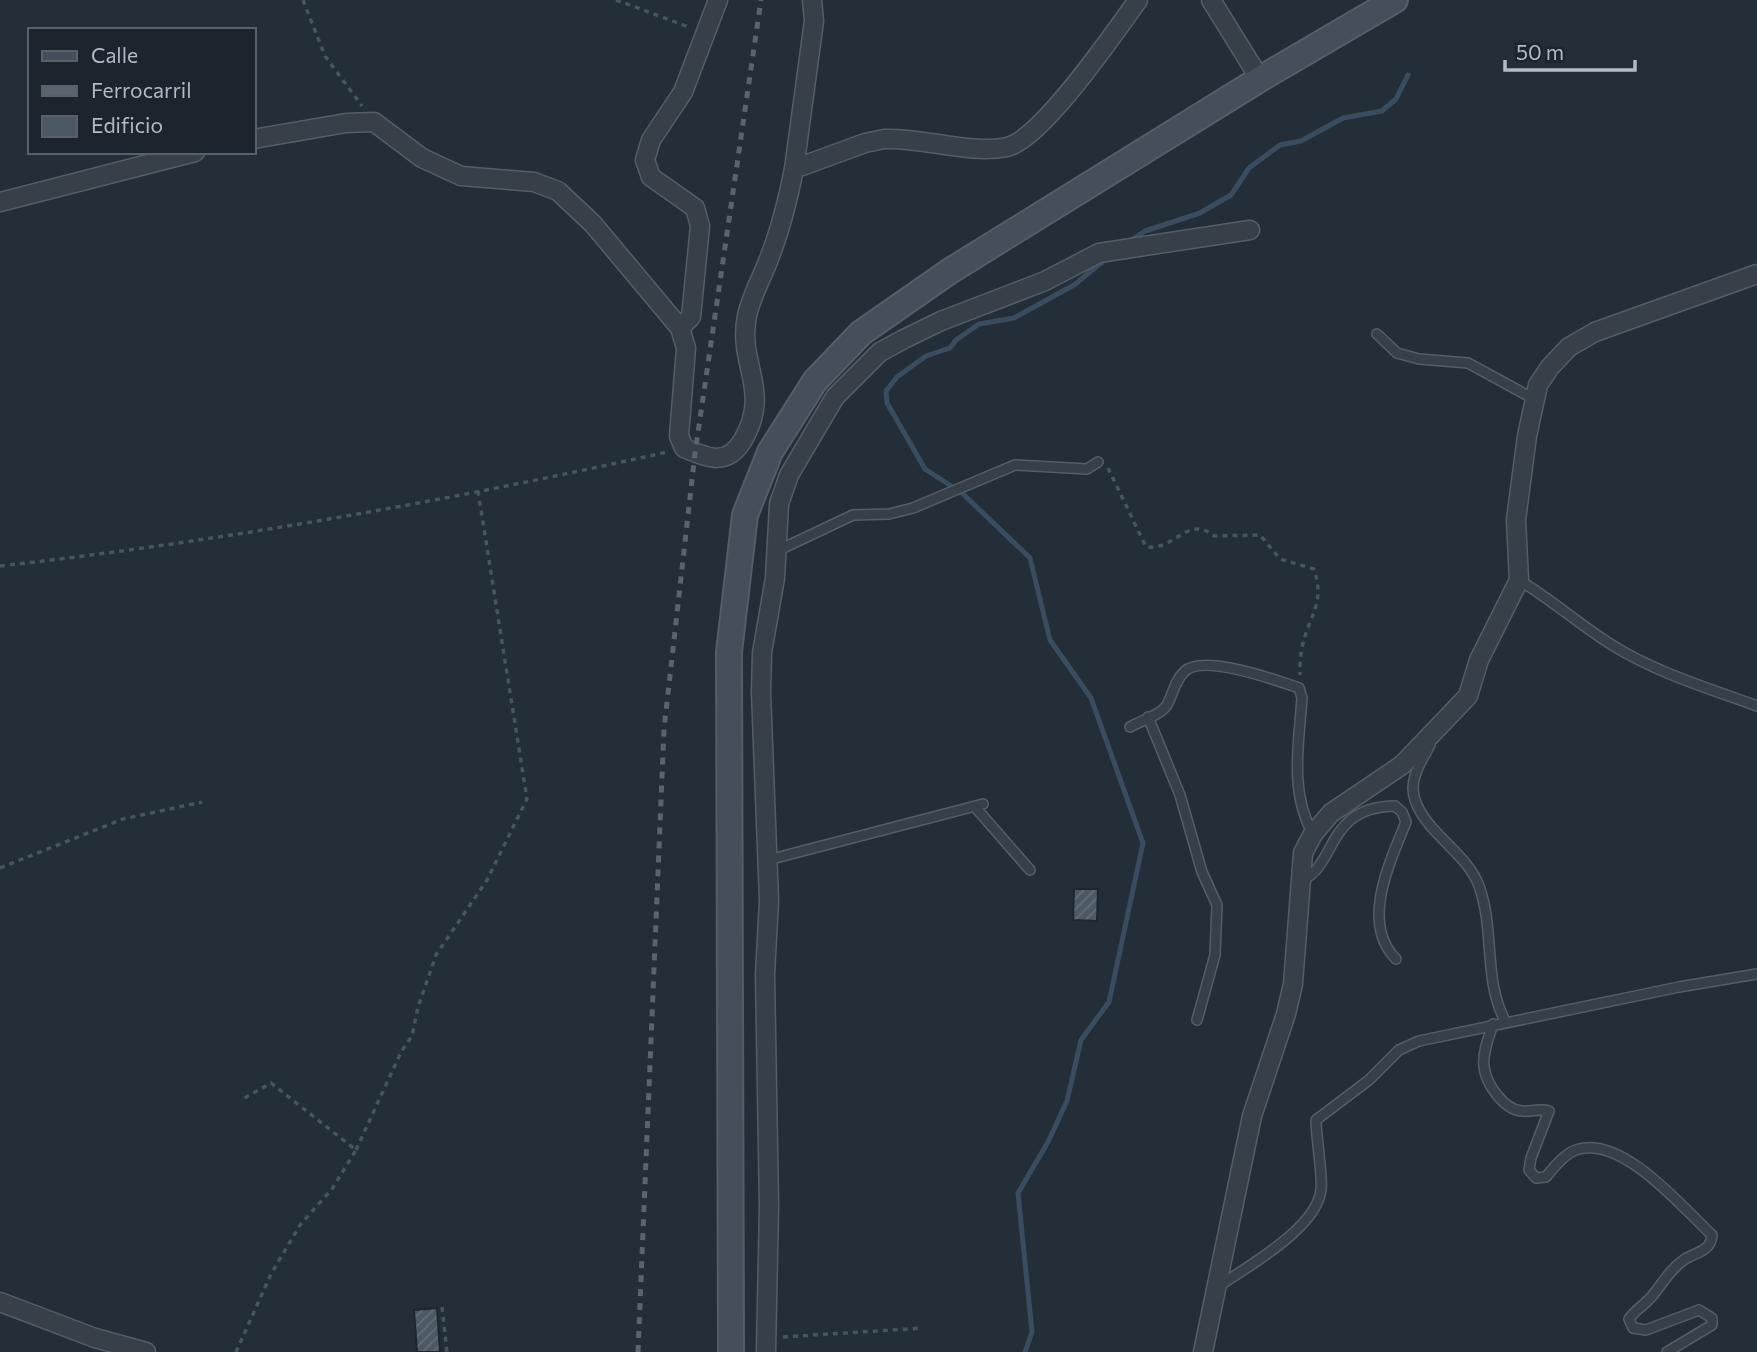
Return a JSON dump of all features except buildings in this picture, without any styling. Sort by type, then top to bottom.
[{"type":"main road","points":[[1260,79],[1376,0]]},
{"type":"main road","points":[[731,1352],[729,652],[738,555],[745,515],[755,486],[788,420],[815,381],[861,333],[950,271],[1260,79],[1395,0]]},
{"type":"street","points":[[680,328],[691,317],[700,226],[695,208],[651,177],[645,160],[651,140],[683,92],[718,0]]},
{"type":"street","points":[[256,139],[346,123],[374,122],[422,158],[461,176],[534,182],[558,191],[593,225],[680,328],[686,348],[679,436],[684,448],[711,459],[731,455],[753,419],[757,404],[748,355],[747,319],[780,230],[794,169],[814,21],[812,0]]},
{"type":"street","points":[[794,169],[865,143],[884,139],[1009,146],[1029,136],[1060,102],[1138,0]]},
{"type":"street","points":[[1212,0],[1260,79]]},
{"type":"street","points":[[0,202],[187,154]]},
{"type":"street","points":[[766,1345],[768,860],[761,692],[762,653],[775,578],[779,504],[789,475],[835,397],[880,352],[941,321],[1045,281],[1098,253],[1250,230]]},
{"type":"street","points":[[1203,1352],[1252,1116],[1286,1014],[1293,984],[1303,853],[1313,834],[1331,813],[1402,765],[1468,696],[1479,660],[1519,580],[1516,520],[1538,385],[1549,367],[1569,347],[1595,332],[1757,274]]},
{"type":"street","points":[[0,1302],[94,1338],[146,1352]]},
{"type":"lane","points":[[1377,334],[1397,353],[1419,359],[1468,363],[1534,399]]},
{"type":"lane","points":[[775,552],[853,515],[901,511],[1015,465],[1087,469],[1098,462]]},
{"type":"lane","points":[[1519,580],[1612,645],[1640,660],[1667,674],[1757,706]]},
{"type":"lane","points":[[1130,727],[1166,708],[1177,681],[1186,670],[1202,663],[1271,678],[1299,688],[1303,698],[1296,764],[1306,823],[1313,834]]},
{"type":"lane","points":[[1148,718],[1180,795],[1202,872],[1217,905],[1215,955],[1197,1020]]},
{"type":"lane","points":[[1433,734],[1412,782],[1415,800],[1478,884],[1486,918],[1495,1001],[1505,1021]]},
{"type":"lane","points":[[768,860],[979,806],[1030,870]]},
{"type":"lane","points":[[1299,881],[1314,875],[1336,834],[1354,818],[1374,806],[1395,806],[1406,822],[1379,903],[1385,948],[1396,959]]},
{"type":"lane","points":[[1215,1289],[1280,1244],[1317,1210],[1321,1188],[1316,1120],[1369,1080],[1399,1050],[1419,1041],[1505,1021],[1757,974]]},
{"type":"lane","points":[[1493,1024],[1484,1067],[1495,1093],[1510,1107],[1522,1111],[1538,1108],[1549,1111],[1531,1157],[1530,1170],[1536,1178],[1546,1177],[1557,1163],[1576,1149],[1599,1147],[1633,1162],[1713,1235],[1712,1242],[1704,1251],[1686,1259],[1665,1276],[1652,1297],[1629,1319],[1633,1328],[1646,1330],[1699,1310],[1712,1318],[1712,1325],[1667,1352]]},
{"type":"path","points":[[303,0],[326,56],[374,122]]},
{"type":"path","points":[[616,0],[704,34]]},
{"type":"path","points":[[0,566],[103,555],[478,491],[684,448]]},
{"type":"path","points":[[1098,462],[1109,469],[1146,547],[1160,549],[1196,527],[1205,528],[1214,536],[1261,535],[1280,559],[1314,569],[1321,588],[1302,648],[1299,688]]},
{"type":"path","points":[[236,1352],[271,1274],[300,1225],[332,1189],[356,1150],[401,1052],[412,1035],[418,1007],[436,956],[487,880],[527,799],[478,491]]},
{"type":"path","points":[[0,868],[123,819],[202,802]]},
{"type":"path","points":[[241,1100],[271,1083],[356,1150]]},
{"type":"path","points":[[442,1307],[447,1352]]},
{"type":"path","points":[[766,1345],[923,1328]]},
{"type":"waterway","points":[[1128,242],[1145,231],[1200,213],[1231,195],[1249,168],[1280,145],[1301,141],[1343,118],[1382,111],[1396,99],[1408,75]]},
{"type":"waterway","points":[[1025,1352],[1032,1332],[1018,1193],[1048,1142],[1067,1101],[1081,1040],[1109,1002],[1143,843],[1091,698],[1050,640],[1030,558],[962,493],[925,469],[887,403],[886,391],[897,377],[926,356],[950,348],[956,340],[979,324],[1014,318],[1074,285],[1107,258]]},
{"type":"railway","points":[[638,1352],[664,729],[695,453],[761,0]]}]
